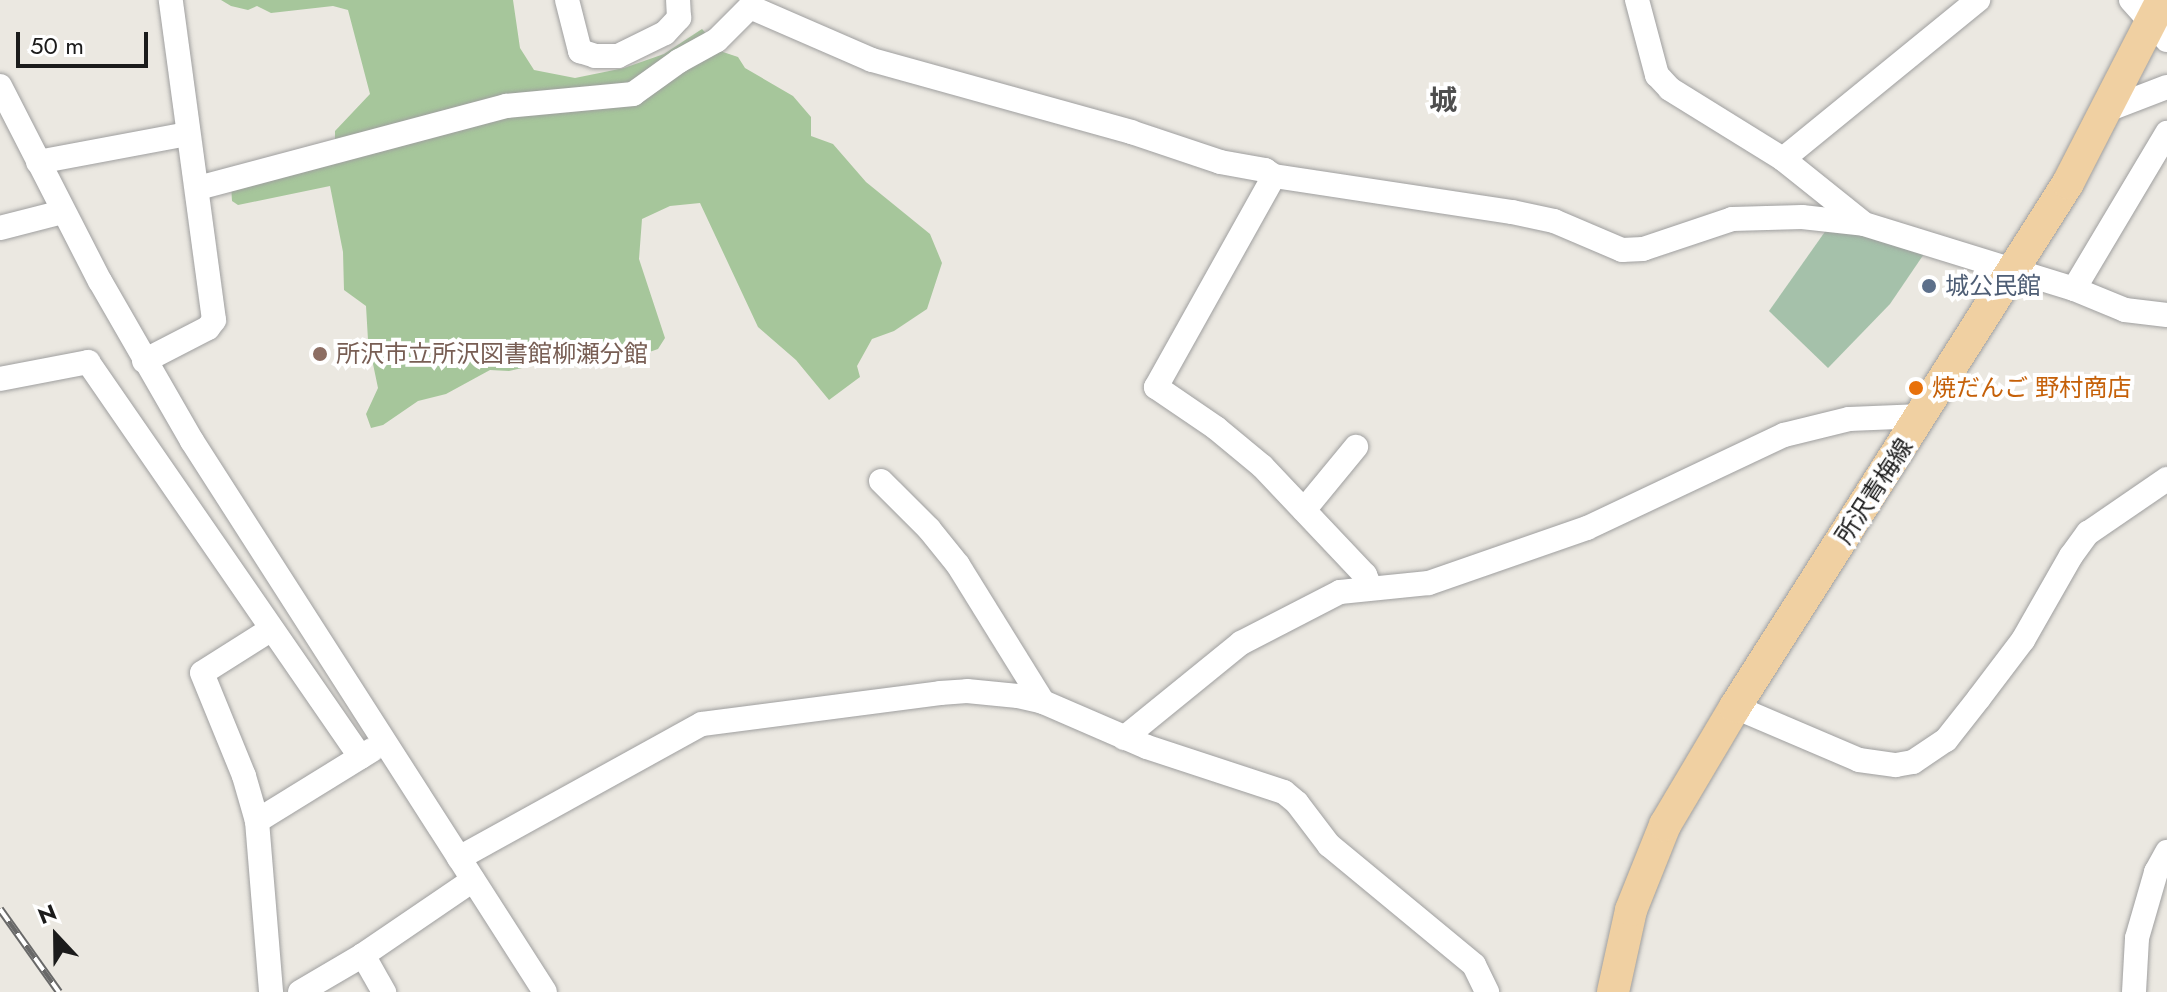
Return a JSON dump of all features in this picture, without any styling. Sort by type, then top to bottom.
[{"type":"main road","name":"所沢青梅線","points":[[1613,992],[1631,910],[1665,825],[1735,707],[2068,183],[2153,16]]},
{"type":"street","points":[[144,361],[208,328],[214,320],[171,0]]},
{"type":"street","points":[[567,0],[580,51],[595,56],[618,56],[665,33],[679,18],[678,0]]},
{"type":"street","points":[[1637,0],[1657,75],[1670,89],[1783,159],[1864,224]]},
{"type":"street","points":[[1783,159],[1978,0]]},
{"type":"street","points":[[198,188],[506,106],[633,94],[679,61],[717,40],[746,2],[872,60],[1131,132],[1220,162],[1265,170],[1274,176],[1512,212],[1554,221],[1622,250],[1643,249],[1732,219],[1802,217],[1864,224],[2014,269],[2125,310],[2167,315]]},
{"type":"street","points":[[0,86],[63,212],[144,361],[545,992]]},
{"type":"street","points":[[2107,110],[2166,92]]},
{"type":"street","points":[[2074,289],[2167,133]]},
{"type":"street","points":[[38,162],[187,134]]},
{"type":"street","points":[[1274,176],[1156,387],[1239,447],[1365,575],[1370,587]]},
{"type":"street","points":[[0,228],[63,212]]},
{"type":"street","points":[[0,379],[88,362],[360,757]]},
{"type":"street","points":[[1124,738],[1241,643],[1340,592],[1429,583],[1587,528],[1784,435],[1849,419],[1922,416]]},
{"type":"street","points":[[1304,510],[1356,447]]},
{"type":"street","points":[[1735,707],[1859,760],[1896,765],[1913,762],[1946,740],[1979,698],[2023,640],[2088,533],[2167,479]]},
{"type":"street","points":[[881,481],[929,529],[958,565],[1043,702]]},
{"type":"street","points":[[270,630],[202,673],[240,765],[257,821],[271,992]]},
{"type":"street","points":[[459,858],[702,724],[967,691],[1043,702],[1124,738],[1284,792],[1297,803],[1329,845],[1474,965],[1487,992]]},
{"type":"street","points":[[257,821],[384,742]]},
{"type":"street","points":[[2134,992],[2137,938],[2156,872],[2167,852]]},
{"type":"street","points":[[300,992],[363,955],[473,880]]},
{"type":"street","points":[[363,955],[384,992]]},
{"type":"green space","points":[[221,0],[513,0],[520,48],[534,70],[575,78],[624,68],[664,54],[702,29],[723,52],[738,57],[745,68],[793,96],[811,117],[811,136],[833,144],[866,182],[930,234],[942,263],[927,309],[894,331],[872,339],[857,366],[860,377],[829,400],[796,360],[758,327],[700,203],[670,206],[642,219],[639,259],[665,338],[658,349],[632,358],[621,355],[614,342],[567,356],[548,354],[531,366],[509,371],[490,370],[446,394],[418,401],[383,425],[371,428],[366,414],[378,388],[368,340],[366,306],[344,290],[343,252],[330,186],[238,205],[232,201],[231,185],[335,157],[335,131],[370,94],[348,10],[333,6],[271,13],[257,6],[248,10],[231,6]]},
{"type":"green space","points":[[1829,226],[1926,251],[1890,304],[1828,368],[1769,311]]},
{"type":"railway","points":[[0,909],[59,992]]},
{"type":"place","name":"城公民館","points":[[1929,286]]},
{"type":"place","name":"所沢市立所沢図書館柳瀬分館","points":[[320,354]]},
{"type":"place","name":"焼だんご 野村商店","points":[[1916,388]]},
{"type":"district","name":"城","points":[[1443,101]]}]
